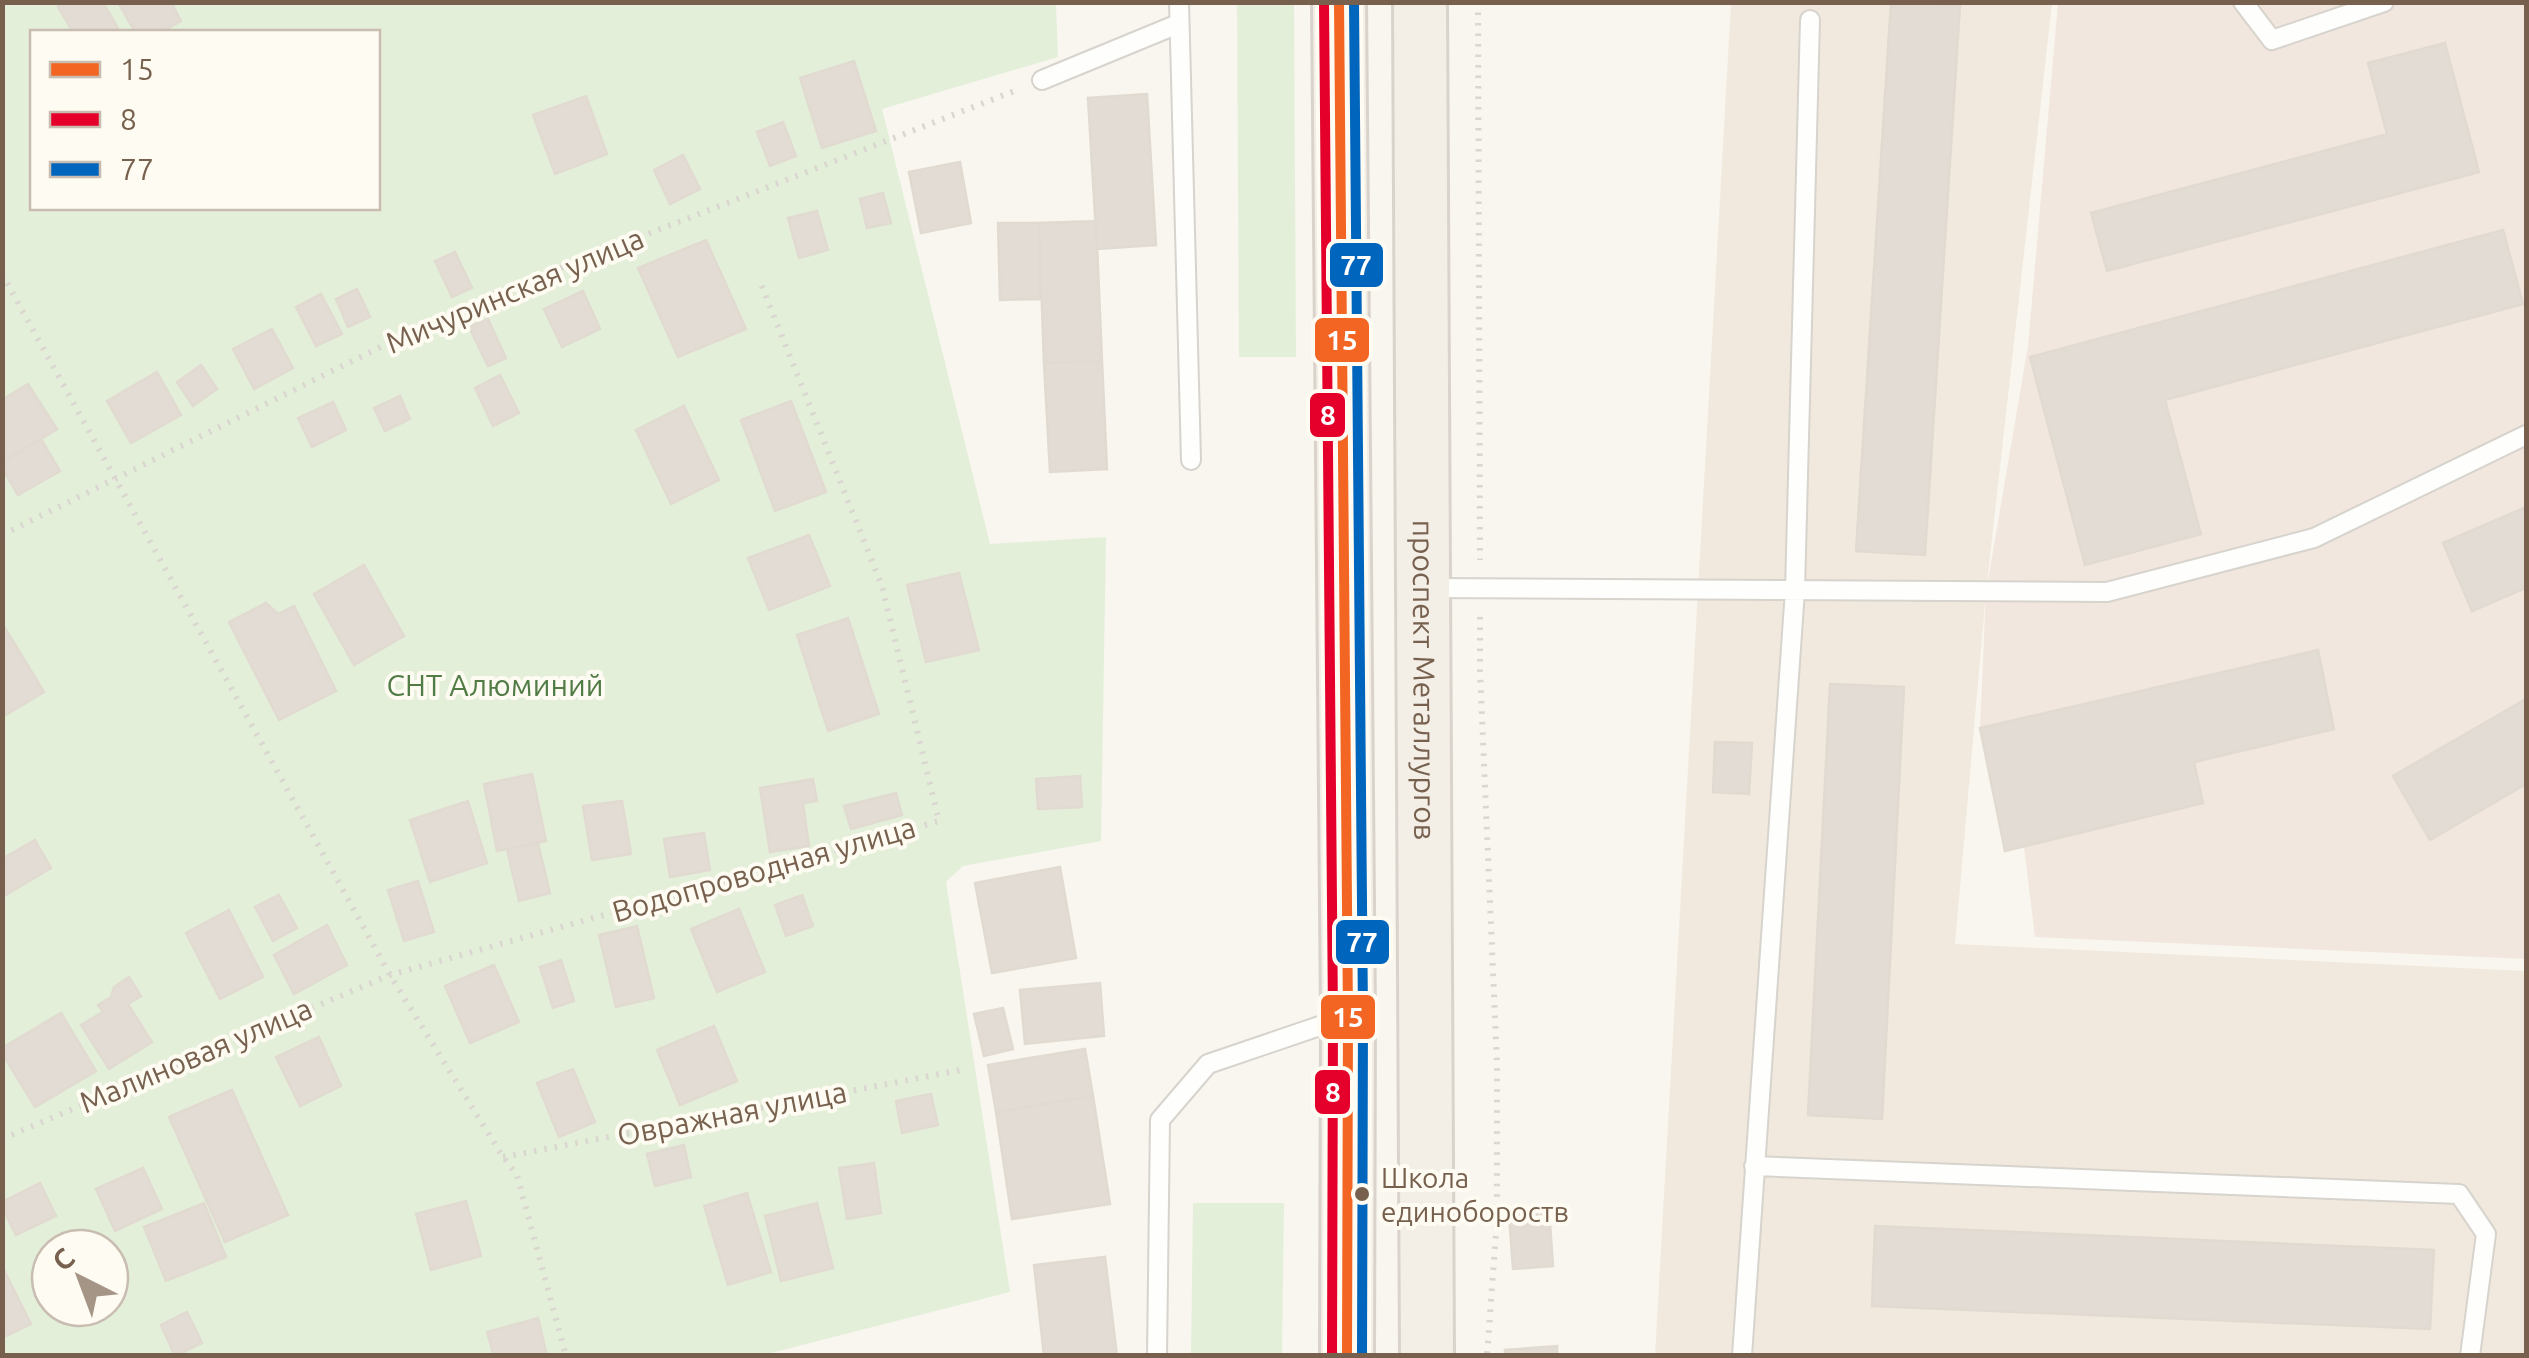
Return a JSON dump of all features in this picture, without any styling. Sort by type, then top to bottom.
[{"type":"main road","points":[[1339,2],[1348,1016],[1347,1356]]},
{"type":"main road","name":"проспект Металлургов","points":[[1420,2],[1426,1356]]},
{"type":"lane","points":[[1179,2],[1191,460]]},
{"type":"lane","points":[[2244,2],[2272,40],[2384,2]]},
{"type":"lane","points":[[1742,1356],[1795,590],[1810,20]]},
{"type":"lane","points":[[1042,80],[1178,24]]},
{"type":"lane","points":[[1422,588],[2107,592],[2314,538],[2526,435]]},
{"type":"lane","points":[[1157,1356],[1160,1120],[1208,1064],[1348,1016]]},
{"type":"lane","points":[[1754,1166],[2459,1194],[2486,1234],[2470,1356]]},
{"type":"path","points":[[1478,2],[1480,670],[1497,1065],[1497,1219],[1487,1356]]},
{"type":"path","name":"Мичуринская улица","points":[[2,535],[463,306],[1042,80]]},
{"type":"path","points":[[2,274],[390,975],[516,1175],[566,1356]]},
{"type":"path","name":"Водопроводная улица","points":[[390,975],[940,821],[882,586],[761,284]]},
{"type":"path","name":"Малиновая улица","points":[[2,1138],[390,975]]},
{"type":"path","name":"Овражная улица","points":[[503,1157],[961,1070]]},
{"type":"shaded area","points":[[1731,3],[2052,3],[1986,592],[1955,944],[2526,971],[2526,1355],[1655,1356]]},
{"type":"shaded area","points":[[2058,3],[2526,3],[2526,959],[2035,937],[2024,847],[2005,851],[1980,728],[1986,592],[2028,346]]},
{"type":"green space","name":"СНТ Алюминий","points":[[3,3],[1056,3],[1058,57],[882,109],[990,544],[1106,537],[1101,841],[963,866],[946,882],[1010,1292],[763,1355],[3,1356]]},
{"type":"green space","points":[[1237,3],[1294,3],[1296,357],[1239,357]]},
{"type":"green space","points":[[1193,1203],[1284,1203],[1282,1355],[1191,1355]]},
{"type":"building","points":[[66,2],[103,2],[119,30],[72,30],[58,7]]},
{"type":"building","points":[[118,2],[171,2],[181,21],[165,30],[134,30]]},
{"type":"building","points":[[1891,2],[1960,5],[1925,555],[1856,551]]},
{"type":"building","points":[[2445,43],[2479,172],[2107,271],[2091,213],[2387,134],[2368,63]]},
{"type":"building","points":[[854,61],[876,131],[822,148],[800,78]]},
{"type":"building","points":[[1147,94],[1156,245],[1097,249],[1088,98]]},
{"type":"building","points":[[586,96],[607,154],[555,174],[533,115]]},
{"type":"building","points":[[783,122],[796,156],[770,166],[757,132]]},
{"type":"building","points":[[683,155],[700,189],[670,204],[654,170]]},
{"type":"building","points":[[960,162],[971,223],[921,233],[909,172]]},
{"type":"building","points":[[883,193],[891,223],[867,228],[860,199]]},
{"type":"building","points":[[817,211],[828,250],[799,258],[788,218]]},
{"type":"building","points":[[1096,221],[1102,361],[1044,363],[1039,223]]},
{"type":"building","points":[[998,223],[1039,223],[1040,299],[1000,300]]},
{"type":"building","points":[[2503,230],[2523,304],[2165,400],[2201,534],[2085,565],[2030,357]]},
{"type":"building","points":[[706,240],[746,329],[678,357],[638,268]]},
{"type":"building","points":[[455,252],[472,288],[452,297],[435,261]]},
{"type":"building","points":[[357,289],[370,317],[348,327],[336,299]]},
{"type":"building","points":[[583,291],[600,329],[562,347],[544,309]]},
{"type":"building","points":[[321,294],[342,334],[316,346],[296,307]]},
{"type":"building","points":[[488,319],[506,358],[488,366],[469,327]]},
{"type":"building","points":[[272,329],[293,368],[254,389],[233,349]]},
{"type":"building","points":[[1102,361],[1107,469],[1050,472],[1044,363]]},
{"type":"building","points":[[201,365],[217,389],[193,406],[177,382]]},
{"type":"building","points":[[157,372],[181,415],[131,443],[107,401]]},
{"type":"building","points":[[500,375],[519,413],[493,426],[475,388]]},
{"type":"building","points":[[28,384],[57,429],[7,460],[2,454],[2,400]]},
{"type":"building","points":[[400,396],[410,419],[385,431],[374,408]]},
{"type":"building","points":[[791,401],[826,492],[775,511],[741,420]]},
{"type":"building","points":[[333,402],[346,430],[312,447],[298,418]]},
{"type":"building","points":[[684,406],[719,480],[671,504],[636,430]]},
{"type":"building","points":[[41,439],[60,471],[18,495],[2,462]]},
{"type":"building","points":[[2526,507],[2526,588],[2472,611],[2443,543]]},
{"type":"building","points":[[809,535],[830,586],[769,610],[748,558]]},
{"type":"building","points":[[364,565],[404,636],[354,665],[314,594]]},
{"type":"building","points":[[959,573],[979,650],[926,662],[907,585]]},
{"type":"building","points":[[266,603],[278,614],[294,606],[336,691],[279,720],[229,622]]},
{"type":"building","points":[[848,618],[879,714],[828,731],[797,635]]},
{"type":"building","points":[[2,623],[44,692],[2,717]]},
{"type":"building","points":[[2318,650],[2334,729],[2194,762],[2203,803],[2005,851],[1980,728]]},
{"type":"building","points":[[1830,684],[1904,687],[1882,1119],[1808,1115]]},
{"type":"building","points":[[2526,699],[2526,784],[2430,840],[2393,776]]},
{"type":"building","points":[[1715,742],[1752,743],[1749,794],[1713,792]]},
{"type":"building","points":[[532,774],[546,841],[497,851],[484,784]]},
{"type":"building","points":[[1080,776],[1082,807],[1038,809],[1036,779]]},
{"type":"building","points":[[813,779],[817,801],[803,803],[809,846],[770,852],[760,788]]},
{"type":"building","points":[[896,793],[902,815],[851,829],[844,806]]},
{"type":"building","points":[[468,801],[487,863],[430,882],[410,820]]},
{"type":"building","points":[[622,801],[631,854],[592,860],[583,806]]},
{"type":"building","points":[[704,833],[710,870],[670,877],[664,839]]},
{"type":"building","points":[[35,840],[51,868],[2,897],[2,859]]},
{"type":"building","points":[[538,843],[550,893],[519,901],[507,849]]},
{"type":"building","points":[[1060,867],[1076,958],[992,973],[975,883]]},
{"type":"building","points":[[418,881],[434,932],[404,941],[388,890]]},
{"type":"building","points":[[279,895],[297,928],[273,941],[255,907]]},
{"type":"building","points":[[802,895],[813,926],[786,936],[775,905]]},
{"type":"building","points":[[739,909],[765,972],[717,992],[691,929]]},
{"type":"building","points":[[229,910],[263,977],[220,999],[186,933]]},
{"type":"building","points":[[327,925],[347,965],[294,994],[274,955]]},
{"type":"building","points":[[637,926],[654,998],[616,1007],[599,935]]},
{"type":"building","points":[[561,960],[574,1001],[553,1008],[540,967]]},
{"type":"building","points":[[494,965],[519,1022],[470,1043],[445,986]]},
{"type":"building","points":[[129,977],[141,996],[128,1004],[152,1042],[109,1069],[81,1025],[103,1012],[98,1005]]},
{"type":"building","points":[[1100,983],[1104,1036],[1025,1044],[1020,990]]},
{"type":"building","points":[[1003,1008],[1013,1049],[984,1056],[974,1014]]},
{"type":"building","points":[[61,1013],[96,1071],[35,1107],[2,1048]]},
{"type":"building","points":[[714,1026],[737,1081],[680,1105],[657,1050]]},
{"type":"building","points":[[319,1037],[341,1086],[300,1106],[276,1057]]},
{"type":"building","points":[[1085,1049],[1093,1096],[996,1112],[988,1065]]},
{"type":"building","points":[[573,1069],[595,1122],[559,1137],[537,1083]]},
{"type":"building","points":[[232,1090],[288,1215],[225,1242],[169,1117]]},
{"type":"building","points":[[931,1094],[938,1125],[902,1133],[896,1101]]},
{"type":"building","points":[[1093,1096],[1110,1204],[1012,1219],[996,1112]]},
{"type":"building","points":[[684,1145],[691,1177],[655,1186],[647,1154]]},
{"type":"building","points":[[874,1163],[881,1213],[847,1219],[839,1168]]},
{"type":"building","points":[[143,1168],[162,1209],[114,1228],[96,1189]]},
{"type":"building","points":[[40,1183],[56,1216],[16,1235],[2,1202]]},
{"type":"building","points":[[747,1193],[771,1272],[728,1285],[704,1206]]},
{"type":"building","points":[[466,1201],[481,1256],[431,1270],[416,1214]]},
{"type":"building","points":[[204,1203],[226,1257],[166,1281],[144,1227]]},
{"type":"building","points":[[817,1203],[833,1268],[781,1281],[765,1216]]},
{"type":"building","points":[[1549,1210],[1553,1266],[1513,1269],[1509,1214]]},
{"type":"building","points":[[1875,1226],[2434,1250],[2430,1329],[1872,1306]]},
{"type":"building","points":[[1105,1257],[1117,1356],[1044,1356],[1034,1265]]},
{"type":"building","points":[[2,1266],[30,1324],[2,1338]]},
{"type":"building","points":[[187,1312],[202,1343],[175,1356],[161,1325]]},
{"type":"building","points":[[538,1318],[547,1356],[494,1356],[487,1332]]},
{"type":"building","points":[[1557,1346],[1557,1356],[1505,1356],[1505,1350]]},
{"type":"transit line","name":"8","points":[[1324,2],[1333,1016],[1332,1356]]},
{"type":"transit line","name":"15","points":[[1339,2],[1348,1016],[1347,1356]]},
{"type":"transit line","name":"77","points":[[1354,2],[1363,1016],[1362,1356]]},
{"type":"place","name":"Школа единобороств","points":[[1362,1194]]}]
